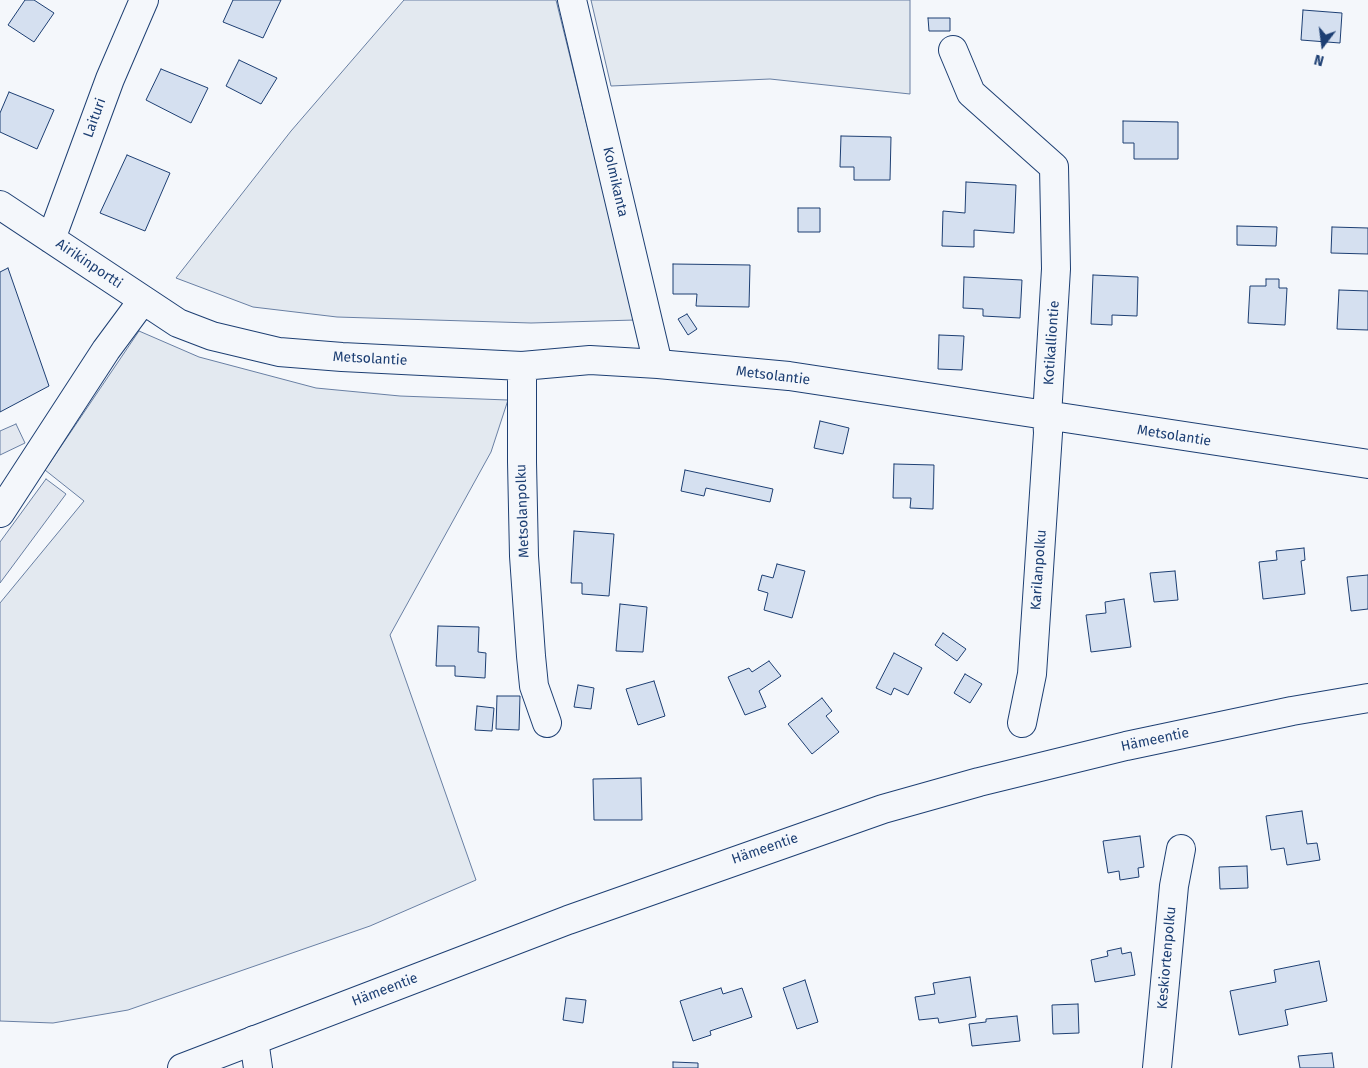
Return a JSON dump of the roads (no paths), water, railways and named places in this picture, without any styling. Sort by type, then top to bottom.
[{"type":"main road","name":"Laituri","points":[[51,239],[110,79],[144,0]]},
{"type":"main road","name":"Kolmikanta","points":[[572,0],[658,364]]},
{"type":"main road","name":"Kotikalliontie","points":[[953,50],[971,94],[1054,167],[1056,269],[1047,416]]},
{"type":"main road","name":"Airikinportti","points":[[0,205],[178,323]]},
{"type":"main road","points":[[0,514],[106,350],[143,300]]},
{"type":"main road","name":"Metsolantie","points":[[178,323],[212,336],[279,352],[342,358],[522,366],[590,360],[789,376],[1368,464]]},
{"type":"main road","name":"Metsolanpolku","points":[[522,366],[524,547],[531,656],[534,686],[547,723]]},
{"type":"main road","name":"Karilanpolku","points":[[1022,723],[1032,674],[1048,433],[1047,416]]},
{"type":"main road","name":"Hämeentie","points":[[182,1068],[587,913],[883,808],[1126,746],[1292,711],[1368,698]]},
{"type":"main road","name":"Keskiortenpolku","points":[[1157,1068],[1174,886],[1180,848]]},
{"type":"main road","points":[[254,1040],[258,1068]]}]
